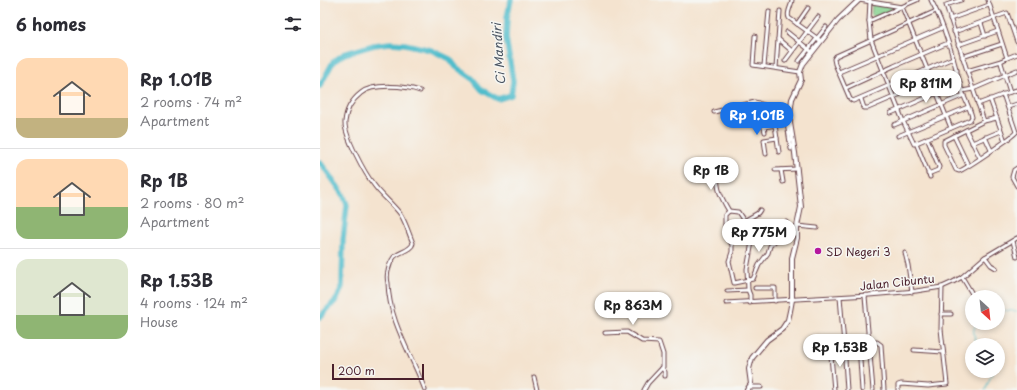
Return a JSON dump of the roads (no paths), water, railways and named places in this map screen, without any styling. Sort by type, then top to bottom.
[{"type":"main road","points":[[749,388],[751,381],[749,369],[752,358],[767,340],[780,331],[784,326],[788,320],[792,300],[792,258],[797,238],[797,228],[801,207],[797,169],[789,123],[791,105],[800,80],[800,72],[810,51],[818,40],[859,0]]},
{"type":"street","points":[[792,0],[788,15],[790,19],[818,40],[826,27]]},
{"type":"street","points":[[859,0],[902,7]]},
{"type":"street","points":[[890,0],[890,5]]},
{"type":"street","points":[[869,22],[915,0]]},
{"type":"street","points":[[916,143],[971,119],[972,116],[948,43],[931,0]]},
{"type":"street","points":[[961,0],[946,5],[984,121]]},
{"type":"street","points":[[988,0],[1007,58]]},
{"type":"street","points":[[869,1],[871,40],[903,121],[913,143],[916,143],[929,175],[939,168],[927,138]]},
{"type":"street","points":[[950,19],[989,5]]},
{"type":"street","points":[[902,7],[914,40],[933,81],[951,128]]},
{"type":"street","points":[[797,24],[808,8]]},
{"type":"street","points":[[764,66],[769,11]]},
{"type":"street","points":[[776,68],[780,11]]},
{"type":"street","points":[[936,11],[835,57],[834,62],[851,100],[854,101],[953,58]]},
{"type":"street","points":[[954,32],[1007,13],[1017,42]]},
{"type":"street","points":[[785,61],[818,17]]},
{"type":"street","points":[[981,23],[985,36]]},
{"type":"street","points":[[839,72],[942,28]]},
{"type":"street","points":[[958,45],[998,31]]},
{"type":"street","points":[[787,32],[810,51],[799,61]]},
{"type":"street","points":[[755,36],[753,65],[800,72]]},
{"type":"street","points":[[778,39],[792,51]]},
{"type":"street","points":[[846,88],[948,43]]},
{"type":"street","points":[[962,57],[1002,44]]},
{"type":"street","points":[[967,72],[1017,54]]},
{"type":"street","points":[[1001,60],[1010,92]]},
{"type":"street","points":[[861,98],[867,109],[957,70]]},
{"type":"street","points":[[891,113],[956,86],[963,91],[973,89],[1017,70]]},
{"type":"street","points":[[420,91],[410,88],[375,86],[362,91],[351,103],[346,112],[344,124],[351,145],[368,176],[401,215],[413,243],[411,248],[400,253],[393,259],[387,274],[388,294],[394,318],[406,349],[425,390]]},
{"type":"street","points":[[978,104],[1017,90]]},
{"type":"street","points":[[996,118],[984,121],[944,141],[957,171],[980,158],[1017,132],[1003,94]]},
{"type":"street","points":[[894,125],[964,95]]},
{"type":"street","points":[[990,99],[1005,141]]},
{"type":"street","points":[[714,112],[750,103],[758,103],[768,106],[791,105]]},
{"type":"street","points":[[758,103],[765,132]]},
{"type":"street","points":[[1008,107],[1017,104]]},
{"type":"street","points":[[898,136],[968,106]]},
{"type":"street","points":[[764,127],[789,123],[791,149]]},
{"type":"street","points":[[775,125],[779,152]]},
{"type":"street","points":[[966,130],[980,158]]},
{"type":"street","points":[[972,142],[1001,130]]},
{"type":"street","points":[[954,136],[968,165]]},
{"type":"street","points":[[985,137],[991,150]]},
{"type":"street","points":[[766,154],[764,140],[777,138]]},
{"type":"street","points":[[719,166],[717,177],[718,186],[720,195],[728,211]]},
{"type":"street","points":[[1017,168],[1014,170],[1012,177],[1017,186]]},
{"type":"street","points":[[775,170],[797,169]]},
{"type":"street","points":[[781,170],[783,182]]},
{"type":"street","points":[[744,221],[758,213],[760,210]]},
{"type":"street","points":[[728,211],[738,212],[744,221],[752,242],[747,269],[750,302]]},
{"type":"street","points":[[728,211],[725,216],[725,232],[732,245],[732,252],[729,262],[734,282],[737,284],[748,280],[753,280],[759,265],[768,254],[770,246],[777,240]]},
{"type":"street","points":[[786,222],[788,227],[817,228]]},
{"type":"street","name":"Jalan Cibuntu","points":[[726,303],[865,296],[912,292],[942,286],[962,277],[985,257],[1017,238]]},
{"type":"street","points":[[1013,240],[1017,257]]},
{"type":"street","points":[[904,253],[912,292]]},
{"type":"street","points":[[985,257],[991,265],[996,268]]},
{"type":"street","points":[[962,277],[970,290]]},
{"type":"street","points":[[898,390],[900,384],[928,386],[946,385],[947,383],[943,352],[941,314],[942,286]]},
{"type":"street","points":[[755,288],[775,288],[775,301]]},
{"type":"street","points":[[727,291],[748,290]]},
{"type":"street","points":[[865,296],[873,390]]},
{"type":"street","points":[[840,297],[847,390]]},
{"type":"street","points":[[941,314],[951,314]]},
{"type":"street","points":[[605,333],[627,332],[642,341],[659,342],[664,362],[662,368],[648,383],[644,390]]},
{"type":"street","points":[[834,390],[830,344],[859,344],[877,342],[881,345],[884,390]]},
{"type":"street","points":[[859,344],[862,390]]},
{"type":"street","points":[[914,350],[943,352]]},
{"type":"street","points":[[662,368],[665,372],[665,376]]},
{"type":"street","points":[[534,377],[537,390]]},
{"type":"street","points":[[912,384],[912,390]]},
{"type":"street","points":[[749,388],[761,387]]},
{"type":"waterway","name":"Ci Mandiri","points":[[320,86],[333,62],[344,54],[374,45],[390,43],[405,44],[431,50],[450,59],[456,67],[472,78],[482,90],[498,99],[511,95],[513,81],[506,38],[507,17],[511,0]]},
{"type":"waterway","name":"Ci Mandiri","points":[[320,162],[343,194],[347,205],[343,240],[342,287],[337,299],[320,317]]},
{"type":"waterway","points":[[1005,310],[1017,311]]},
{"type":"waterway","points":[[974,330],[974,338]]},
{"type":"waterway","points":[[985,390],[990,378]]},
{"type":"place","name":"SD Negeri 3","points":[[818,251]]}]
